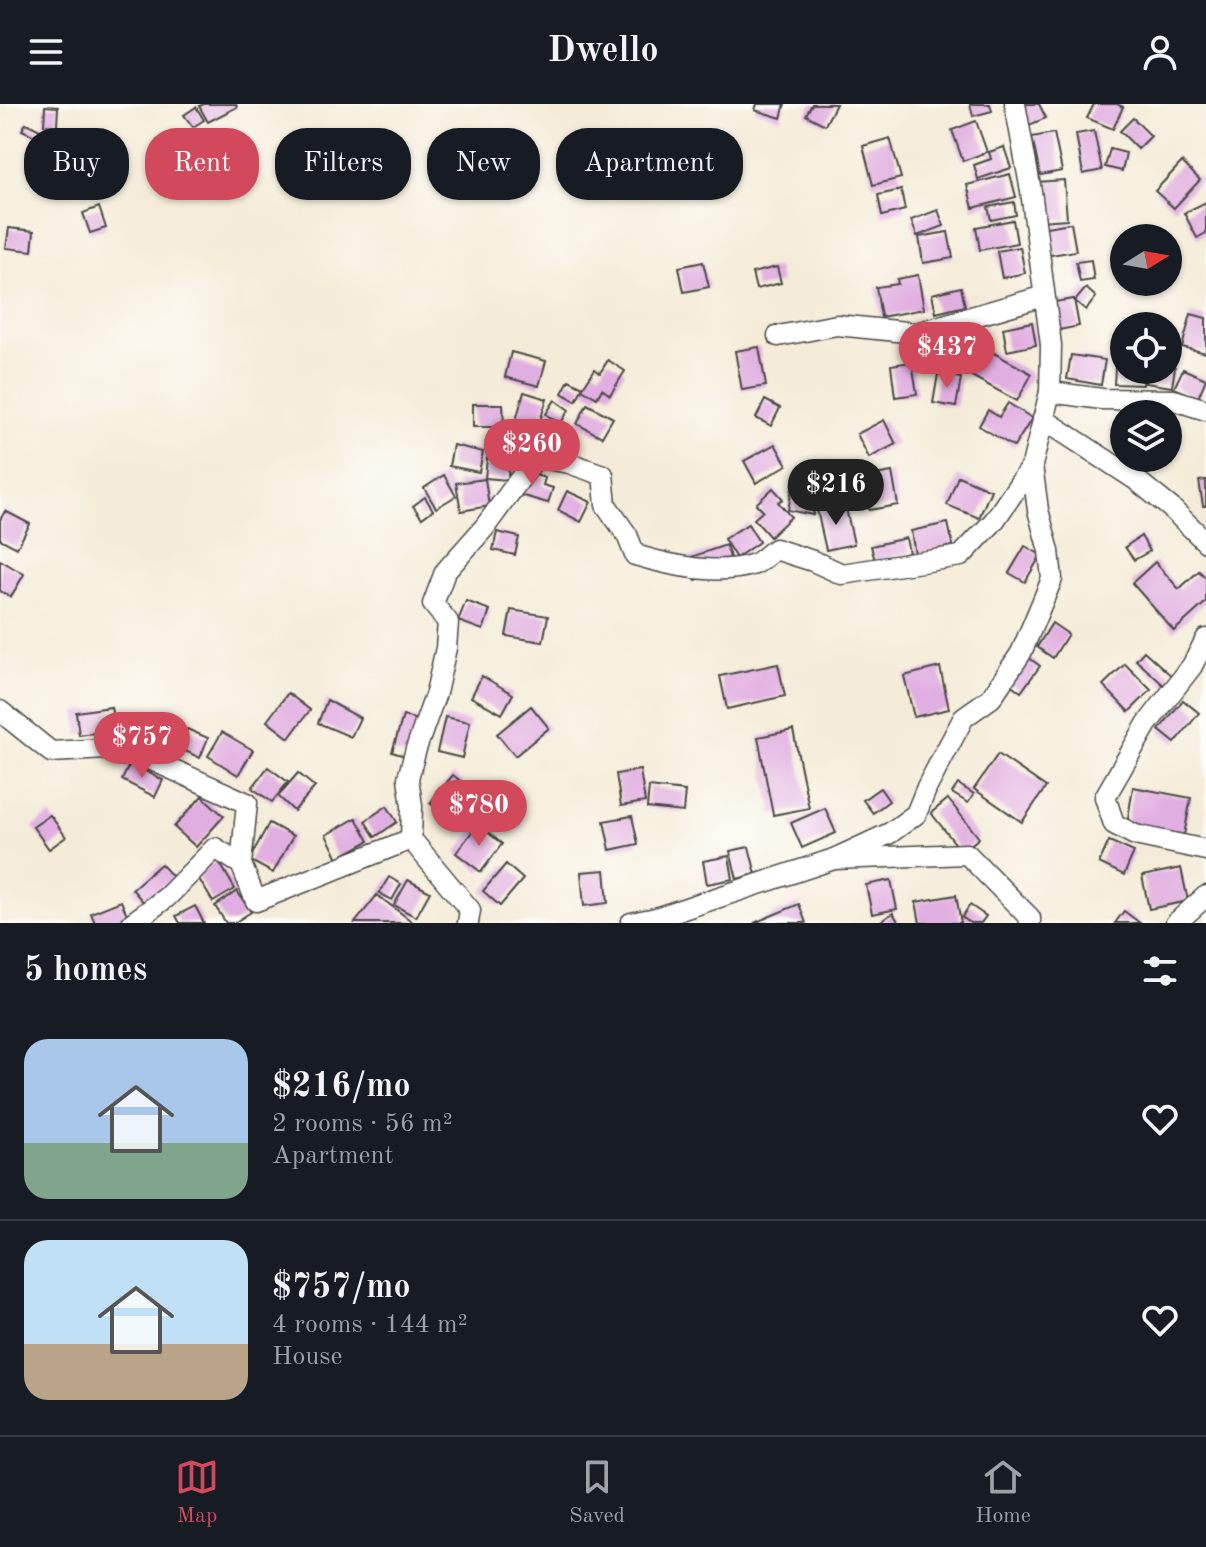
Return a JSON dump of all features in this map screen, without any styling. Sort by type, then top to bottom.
[{"type":"street","points":[[468,923],[470,910],[411,839],[412,806],[408,778],[436,693],[446,648],[448,622],[433,604],[445,572],[484,528],[536,457],[569,463],[603,475],[606,505],[627,535],[635,555],[669,565],[714,569],[757,563],[775,549],[842,574],[961,556],[994,521],[1032,465],[1050,392],[1051,345],[1031,191],[1019,112],[1015,104]]},
{"type":"street","points":[[778,336],[837,325],[916,333],[1044,296]]},
{"type":"street","points":[[1050,392],[1102,399],[1174,400],[1206,410]]},
{"type":"street","points":[[1043,419],[1135,479],[1206,542]]},
{"type":"street","points":[[631,923],[652,920],[834,859],[890,833],[916,814],[964,717],[991,698],[1021,653],[1052,579],[1032,465]]},
{"type":"street","points":[[1206,639],[1192,666],[1147,724],[1105,797],[1114,824],[1135,835],[1206,850]]},
{"type":"street","points":[[0,711],[51,752],[125,748],[247,803],[241,864],[256,901],[411,839]]},
{"type":"street","points":[[132,923],[167,897],[215,848],[241,864]]},
{"type":"street","points":[[834,859],[967,854],[1030,918],[1030,923]]},
{"type":"street","points":[[1176,923],[1206,896]]},
{"type":"building","points":[[236,104],[237,107],[208,122],[199,106]]},
{"type":"building","points":[[757,104],[785,104],[781,118],[755,110]]},
{"type":"building","points":[[812,104],[836,104],[825,125],[806,115]]},
{"type":"building","points":[[970,104],[990,104],[992,111],[973,116]]},
{"type":"building","points":[[1021,104],[1039,104],[1046,118],[1027,126]]},
{"type":"building","points":[[1094,104],[1123,107],[1113,129],[1087,118]]},
{"type":"building","points":[[45,106],[58,107],[57,126],[44,125]]},
{"type":"building","points":[[196,107],[204,120],[193,127],[184,115]]},
{"type":"building","points":[[1133,118],[1151,136],[1138,149],[1120,131]]},
{"type":"building","points":[[976,121],[987,152],[963,161],[952,130]]},
{"type":"building","points":[[1094,131],[1102,170],[1083,174],[1076,134]]},
{"type":"building","points":[[1054,133],[1062,171],[1040,175],[1032,137]]},
{"type":"building","points":[[890,138],[901,178],[873,185],[863,146]]},
{"type":"building","points":[[1004,147],[1011,168],[978,179],[974,165],[991,159],[989,152]]},
{"type":"building","points":[[1110,149],[1126,153],[1122,171],[1105,167]]},
{"type":"building","points":[[1182,162],[1200,180],[1174,208],[1155,191]]},
{"type":"building","points":[[1010,174],[1016,197],[973,208],[967,185]]},
{"type":"building","points":[[1064,180],[1067,219],[1040,221],[1037,182]]},
{"type":"building","points":[[901,190],[905,210],[882,216],[878,195]]},
{"type":"building","points":[[1014,202],[1016,215],[991,220],[988,207]]},
{"type":"building","points":[[1206,202],[1206,233],[1197,238],[1184,213]]},
{"type":"building","points":[[99,207],[106,228],[90,233],[83,213]]},
{"type":"building","points":[[938,210],[944,226],[917,236],[911,220]]},
{"type":"building","points":[[1013,220],[1017,243],[980,250],[976,227]]},
{"type":"building","points":[[1071,223],[1076,251],[1044,256],[1040,228]]},
{"type":"building","points":[[9,228],[34,231],[32,251],[6,248]]},
{"type":"building","points":[[948,232],[953,258],[923,263],[919,237]]},
{"type":"building","points":[[1020,247],[1025,273],[1002,278],[997,251]]},
{"type":"building","points":[[1091,260],[1094,280],[1080,282],[1076,262]]},
{"type":"building","points":[[703,262],[709,287],[684,292],[679,267]]},
{"type":"building","points":[[777,267],[781,283],[756,289],[752,273]]},
{"type":"building","points":[[918,275],[924,309],[881,317],[876,287],[898,284],[897,279]]},
{"type":"building","points":[[961,287],[965,306],[936,313],[932,294]]},
{"type":"building","points":[[1086,288],[1096,297],[1086,310],[1075,301]]},
{"type":"building","points":[[1074,299],[1079,326],[1059,330],[1054,302]]},
{"type":"building","points":[[1191,314],[1206,318],[1206,353],[1182,347]]},
{"type":"building","points":[[1032,322],[1036,345],[1007,351],[1003,328]]},
{"type":"building","points":[[981,346],[1032,374],[1017,401],[966,373]]},
{"type":"building","points":[[759,347],[766,386],[742,390],[735,351]]},
{"type":"building","points":[[511,352],[546,361],[539,386],[505,377]]},
{"type":"building","points":[[1071,355],[1105,360],[1101,385],[1067,379]]},
{"type":"building","points":[[608,360],[625,371],[610,395],[602,389],[597,398],[582,389],[595,369],[600,373]]},
{"type":"building","points":[[912,362],[917,394],[895,397],[891,365]]},
{"type":"building","points":[[1182,371],[1206,379],[1198,398],[1174,388],[1176,384],[1182,384]]},
{"type":"building","points":[[938,374],[961,378],[956,407],[933,403]]},
{"type":"building","points":[[569,380],[583,387],[576,401],[562,393]]},
{"type":"building","points":[[524,392],[547,399],[538,427],[516,420]]},
{"type":"building","points":[[555,400],[569,410],[560,424],[546,414]]},
{"type":"building","points":[[765,400],[780,408],[771,426],[756,418]]},
{"type":"building","points":[[1008,403],[1032,418],[1014,447],[979,426],[988,410],[999,417]]},
{"type":"building","points":[[473,404],[503,404],[504,427],[473,427]]},
{"type":"building","points":[[587,404],[613,418],[602,437],[577,424]]},
{"type":"building","points":[[884,420],[896,444],[869,458],[857,434]]},
{"type":"building","points":[[775,444],[787,465],[756,483],[744,461]]},
{"type":"building","points":[[453,445],[483,452],[479,472],[449,466]]},
{"type":"building","points":[[487,458],[509,459],[508,480],[485,478]]},
{"type":"building","points":[[520,470],[545,478],[543,485],[553,488],[548,503],[513,493]]},
{"type":"building","points":[[892,472],[898,505],[869,510],[864,477]]},
{"type":"building","points":[[444,475],[456,496],[436,508],[424,488]]},
{"type":"building","points":[[958,476],[991,490],[979,518],[947,505]]},
{"type":"building","points":[[485,479],[489,506],[461,511],[456,483]]},
{"type":"building","points":[[1206,480],[1206,506],[1203,506],[1199,481]]},
{"type":"building","points":[[793,483],[818,488],[813,515],[788,510]]},
{"type":"building","points":[[773,488],[783,499],[778,502],[791,517],[770,537],[754,519],[763,511],[756,504]]},
{"type":"building","points":[[567,491],[591,502],[581,522],[558,510]]},
{"type":"building","points":[[425,497],[433,510],[422,518],[413,506]]},
{"type":"building","points":[[845,504],[854,544],[826,550],[817,510]]},
{"type":"building","points":[[5,511],[30,524],[17,548],[0,539],[0,520]]},
{"type":"building","points":[[948,523],[953,546],[915,554],[911,531]]},
{"type":"building","points":[[748,524],[759,542],[736,558],[724,539]]},
{"type":"building","points":[[497,532],[519,537],[515,555],[493,550]]},
{"type":"building","points":[[1141,536],[1150,551],[1134,560],[1125,547]]},
{"type":"building","points":[[906,538],[909,553],[875,561],[871,546]]},
{"type":"building","points":[[726,545],[733,567],[696,580],[688,558]]},
{"type":"building","points":[[1025,546],[1041,555],[1025,582],[1009,573]]},
{"type":"building","points":[[0,560],[24,574],[11,597],[0,591]]},
{"type":"building","points":[[1155,562],[1179,589],[1199,571],[1206,578],[1206,602],[1174,631],[1132,583]]},
{"type":"building","points":[[466,601],[490,610],[483,630],[458,621]]},
{"type":"building","points":[[511,610],[548,616],[543,642],[506,636]]},
{"type":"building","points":[[1052,623],[1068,634],[1053,658],[1037,647]]},
{"type":"building","points":[[1144,651],[1175,679],[1167,688],[1136,660]]},
{"type":"building","points":[[1028,657],[1040,666],[1021,692],[1009,683]]},
{"type":"building","points":[[778,664],[785,696],[727,709],[720,676]]},
{"type":"building","points":[[1125,664],[1151,690],[1129,712],[1103,685]]},
{"type":"building","points":[[940,667],[949,709],[914,717],[904,676]]},
{"type":"building","points":[[482,676],[513,694],[502,714],[471,697]]},
{"type":"building","points":[[288,693],[310,710],[289,738],[267,721]]},
{"type":"building","points":[[327,700],[360,718],[351,737],[318,723]]},
{"type":"building","points":[[1183,700],[1199,713],[1175,743],[1159,730]]},
{"type":"building","points":[[531,706],[549,728],[515,756],[497,734]]},
{"type":"building","points":[[111,707],[115,730],[79,735],[76,712]]},
{"type":"building","points":[[145,715],[176,729],[167,748],[136,733]]},
{"type":"building","points":[[403,716],[421,721],[411,758],[392,752]]},
{"type":"building","points":[[445,717],[470,722],[462,758],[437,752]]},
{"type":"building","points":[[187,729],[208,738],[200,758],[179,748]]},
{"type":"building","points":[[793,730],[809,808],[773,815],[758,737]]},
{"type":"building","points":[[222,732],[253,750],[238,775],[208,756]]},
{"type":"building","points":[[998,754],[1046,787],[1022,822],[974,789]]},
{"type":"building","points":[[130,763],[163,780],[155,797],[122,780]]},
{"type":"building","points":[[268,767],[288,782],[272,802],[252,788]]},
{"type":"building","points":[[640,770],[645,802],[621,806],[616,774]]},
{"type":"building","points":[[298,773],[315,787],[294,811],[278,796]]},
{"type":"building","points":[[453,775],[480,797],[457,825],[430,803]]},
{"type":"building","points":[[958,784],[974,794],[968,803],[952,793]]},
{"type":"building","points":[[649,787],[685,791],[683,812],[647,808]]},
{"type":"building","points":[[1133,787],[1191,798],[1184,835],[1127,824]]},
{"type":"building","points":[[880,788],[889,801],[873,813],[863,800]]},
{"type":"building","points":[[202,796],[224,816],[196,847],[174,827]]},
{"type":"building","points":[[948,799],[979,838],[962,852],[931,813]]},
{"type":"building","points":[[387,806],[397,822],[375,837],[365,821]]},
{"type":"building","points":[[825,808],[836,833],[802,848],[791,823]]},
{"type":"building","points":[[50,815],[66,837],[49,849],[33,827]]},
{"type":"building","points":[[632,816],[638,844],[610,850],[604,821]]},
{"type":"building","points":[[356,818],[369,841],[338,858],[326,835]]},
{"type":"building","points":[[269,823],[293,836],[273,873],[249,860]]},
{"type":"building","points":[[478,824],[502,844],[481,872],[456,853]]},
{"type":"building","points":[[1109,841],[1134,852],[1124,875],[1099,863]]},
{"type":"building","points":[[749,847],[756,874],[737,879],[730,851]]},
{"type":"building","points":[[729,856],[733,879],[707,884],[703,861]]},
{"type":"building","points":[[218,860],[235,889],[213,902],[196,874]]},
{"type":"building","points":[[161,864],[174,878],[145,904],[132,889]]},
{"type":"building","points":[[506,864],[523,879],[500,906],[483,891]]},
{"type":"building","points":[[1181,868],[1188,901],[1149,909],[1142,876]]},
{"type":"building","points":[[605,870],[608,903],[584,906],[581,872]]},
{"type":"building","points":[[389,877],[401,884],[392,900],[379,893]]},
{"type":"building","points":[[408,880],[430,892],[416,917],[394,905]]},
{"type":"building","points":[[891,880],[897,909],[872,914],[866,885]]},
{"type":"building","points":[[237,891],[251,912],[234,923],[226,923],[215,906]]},
{"type":"building","points":[[377,895],[414,923],[355,923]]},
{"type":"building","points":[[956,895],[961,923],[920,923],[916,902]]},
{"type":"building","points":[[121,901],[129,919],[119,923],[95,923],[91,913]]},
{"type":"building","points":[[799,904],[806,923],[754,923]]},
{"type":"building","points":[[970,905],[986,916],[981,923],[970,923],[962,917]]},
{"type":"building","points":[[195,906],[204,923],[180,923],[176,916]]},
{"type":"building","points":[[1124,911],[1140,923],[1115,923]]},
{"type":"building","points":[[893,913],[899,923],[878,923]]}]
